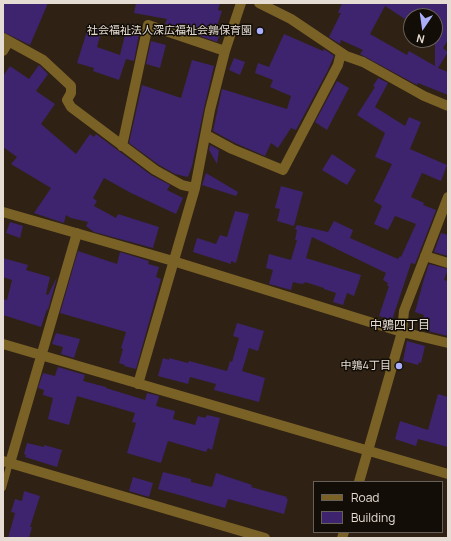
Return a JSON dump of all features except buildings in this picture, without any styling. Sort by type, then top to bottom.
[{"type":"street","points":[[138,384],[195,188],[210,110],[225,51],[241,3]]},
{"type":"street","points":[[259,3],[291,19],[341,53],[363,62],[424,96],[448,106]]},
{"type":"street","points":[[122,146],[148,25],[225,51]]},
{"type":"street","points":[[3,51],[6,40],[34,54],[49,65],[71,86],[71,93],[67,100],[71,107],[155,170],[182,184],[195,188]]},
{"type":"street","points":[[206,135],[232,149],[283,170],[338,65],[341,53]]},
{"type":"street","points":[[359,481],[369,452],[402,332],[404,311],[448,197]]},
{"type":"street","points":[[3,212],[173,261],[402,332],[448,344]]},
{"type":"street","points":[[77,233],[41,355],[7,462],[265,538]]},
{"type":"street","points":[[426,256],[448,263]]},
{"type":"street","points":[[3,344],[448,474]]},
{"type":"lane","points":[[3,488],[7,462]]},
{"type":"place","name":"社会福祉法人深広福祉会鶉保育園","points":[[260,31]]},
{"type":"place","name":"中鶉4丁目","points":[[399,366]]},
{"type":"district","name":"中鶉四丁目","points":[[400,326]]}]
